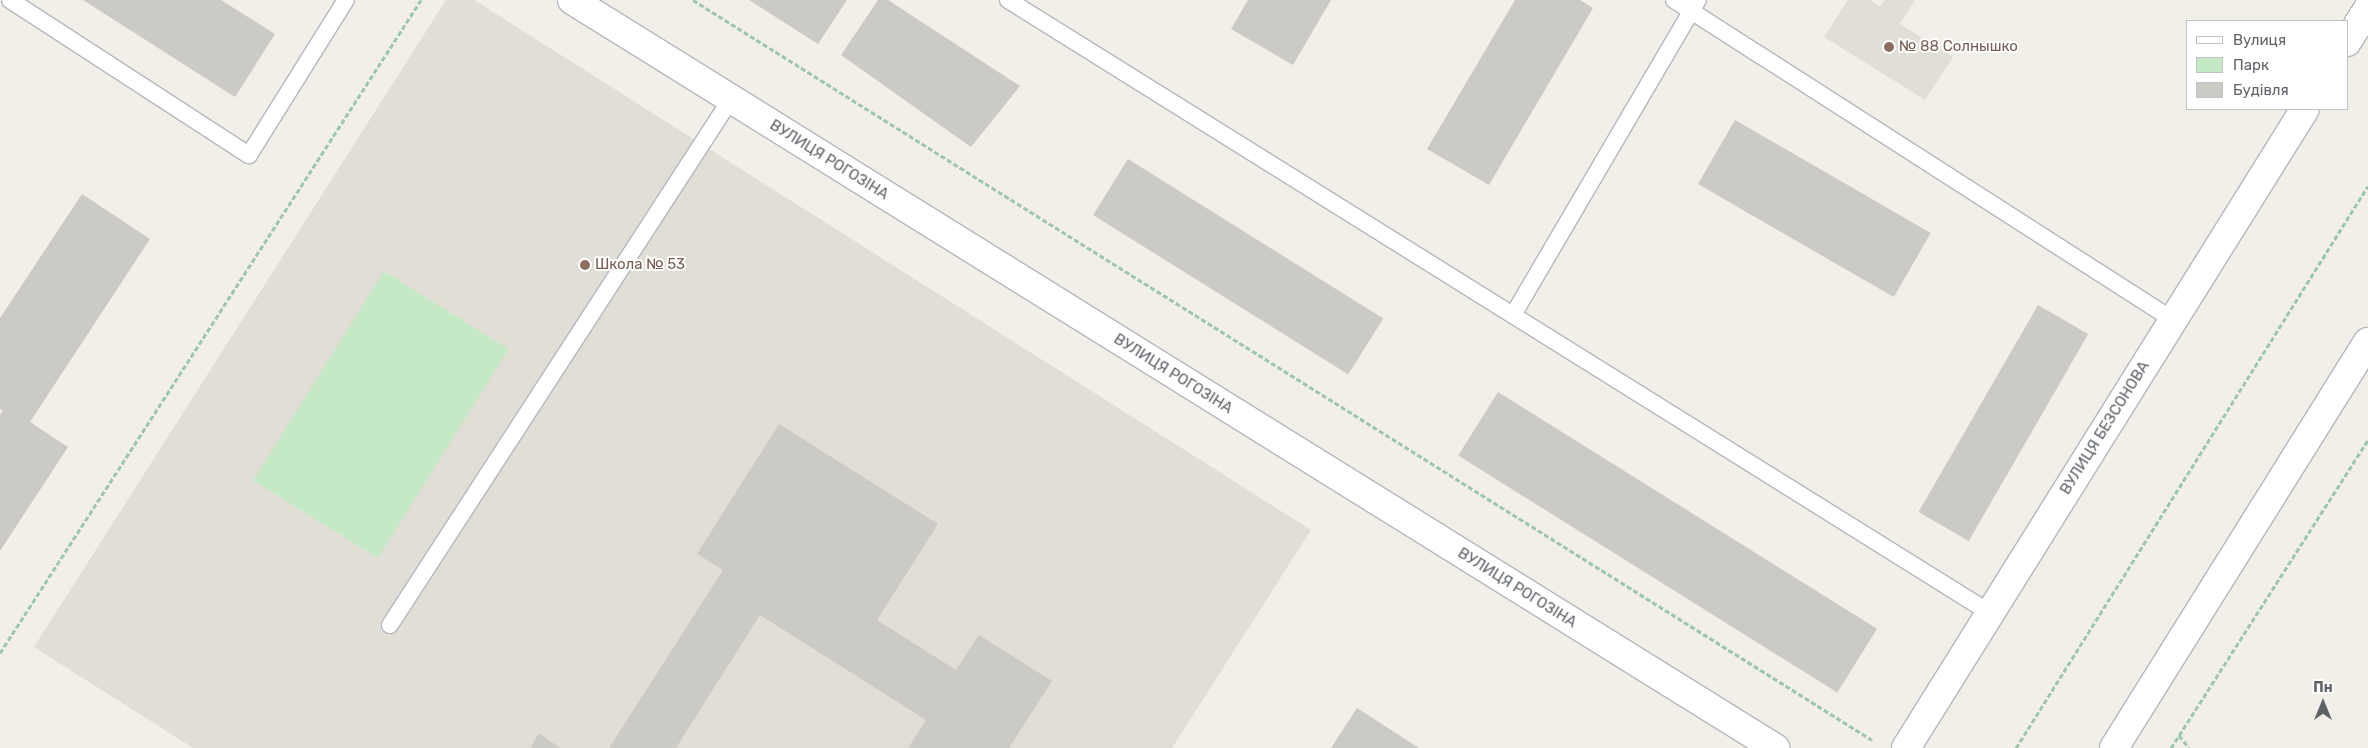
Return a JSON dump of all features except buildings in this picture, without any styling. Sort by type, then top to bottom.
[{"type":"street","name":"ВУЛИЦЯ РОГОЗІНА","points":[[572,0],[1774,748]]},
{"type":"street","points":[[2348,40],[2368,8]]},
{"type":"street","name":"ВУЛИЦЯ БЕЗСОНОВА","points":[[1906,748],[2304,110]]},
{"type":"street","points":[[2114,748],[2368,342]]},
{"type":"lane","points":[[10,0],[249,155],[346,0]]},
{"type":"lane","points":[[1008,0],[1990,613]]},
{"type":"lane","points":[[1674,0],[1695,5],[2173,320]]},
{"type":"lane","points":[[1513,315],[1695,5]]},
{"type":"lane","points":[[390,625],[731,99]]},
{"type":"path","points":[[0,653],[421,0]]},
{"type":"path","points":[[693,0],[1876,743]]},
{"type":"path","points":[[2016,748],[2368,186]]},
{"type":"path","points":[[2171,748],[2368,440]]},
{"type":"path","points":[[2179,735],[2188,748]]},
{"type":"shaded area","name":"Школа № 53","points":[[446,0],[474,0],[1311,530],[1172,748],[193,748],[34,647]]},
{"type":"shaded area","name":"№ 88 Солнышко","points":[[1848,0],[1870,0],[1880,7],[1885,0],[1915,0],[1900,24],[1953,57],[1925,100],[1824,37]]},
{"type":"green space","points":[[384,271],[509,349],[378,558],[253,480]]},
{"type":"place","name":"№ 88 Солнышко","points":[[1889,47]]},
{"type":"place","name":"Школа № 53","points":[[585,265]]}]
